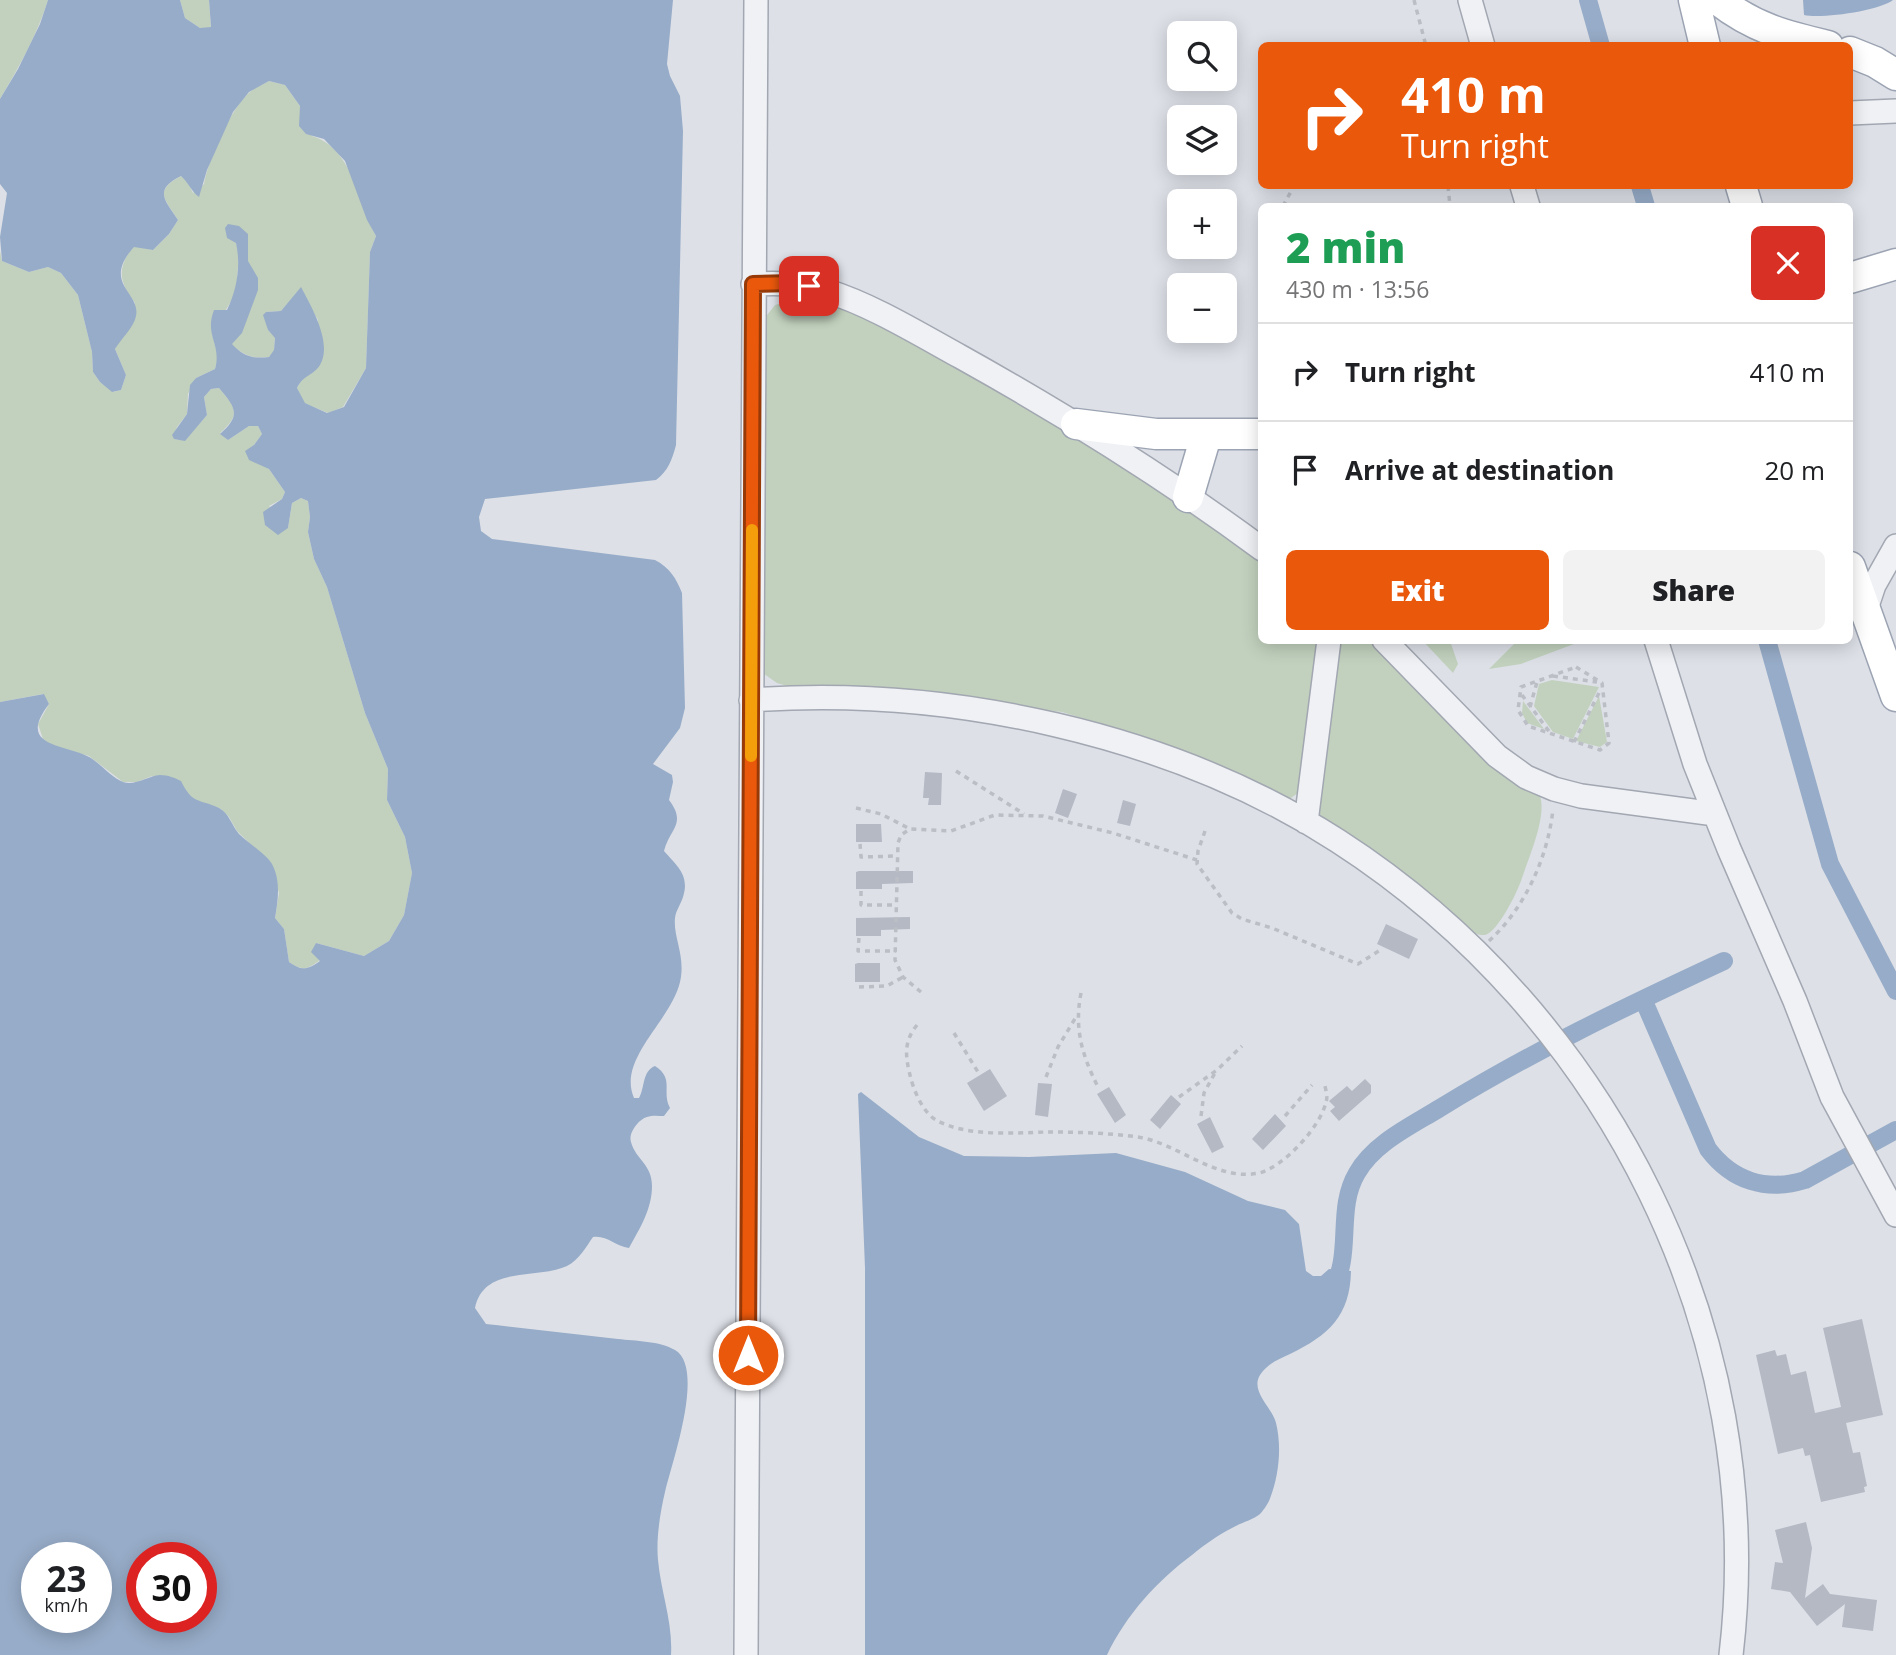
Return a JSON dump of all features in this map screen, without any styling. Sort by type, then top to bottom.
[{"type":"main road","points":[[1694,0],[1704,42]]},
{"type":"main road","points":[[1724,4],[1746,20],[1782,35],[1811,42]]},
{"type":"main road","points":[[1853,52],[1896,75]]},
{"type":"main road","points":[[1853,277],[1896,264]]},
{"type":"main road","points":[[1076,424],[1143,433],[1250,435]]},
{"type":"main road","points":[[1188,496],[1206,436]]},
{"type":"main road","points":[[1853,576],[1892,685]]},
{"type":"main road","points":[[1892,685],[1896,641]]},
{"type":"street","points":[[746,1655],[756,0]]},
{"type":"street","points":[[1470,0],[1482,42]]},
{"type":"street","points":[[1853,113],[1896,111]]},
{"type":"street","points":[[753,284],[793,283],[818,288],[845,297],[938,344],[1076,424],[1188,496],[1258,546]]},
{"type":"street","points":[[1865,612],[1874,585],[1896,546]]},
{"type":"street","points":[[1306,822],[1328,644]]},
{"type":"street","points":[[1388,644],[1497,756],[1526,777],[1554,789],[1581,796],[1715,814]]},
{"type":"street","points":[[1657,644],[1695,764],[1795,1001],[1832,1097],[1896,1215]]},
{"type":"street","points":[[751,700],[834,698],[935,703],[1036,720],[1122,743],[1229,784],[1306,822],[1376,867],[1442,920],[1476,952],[1540,1023],[1604,1111],[1645,1184],[1671,1238],[1704,1328],[1724,1412],[1735,1499],[1737,1586],[1731,1655]]},
{"type":"path","points":[[1414,0],[1425,42]]},
{"type":"path","points":[[1576,667],[1602,685],[1609,743],[1600,750],[1528,726],[1518,710],[1521,687],[1537,681],[1576,667]]},
{"type":"path","points":[[1550,676],[1602,685]]},
{"type":"path","points":[[1530,707],[1537,681]]},
{"type":"path","points":[[1574,741],[1602,685]]},
{"type":"path","points":[[1520,693],[1551,734]]},
{"type":"path","points":[[956,771],[1026,816]]},
{"type":"path","points":[[1476,952],[1508,920],[1532,881],[1549,836],[1554,789]]},
{"type":"path","points":[[856,808],[881,814],[910,829],[951,831],[995,815],[1043,816],[1113,833],[1196,860]]},
{"type":"path","points":[[910,829],[899,838],[897,856],[897,967],[903,977],[921,992]]},
{"type":"path","points":[[1205,831],[1196,860],[1203,875],[1232,913],[1358,964],[1382,949]]},
{"type":"path","points":[[860,844],[861,857],[897,856]]},
{"type":"path","points":[[862,891],[861,905],[897,905]]},
{"type":"path","points":[[859,937],[859,951],[896,951]]},
{"type":"path","points":[[859,986],[887,986],[903,977]]},
{"type":"path","points":[[1081,993],[1077,1015],[1083,1050],[1098,1087]]},
{"type":"path","points":[[1046,1077],[1058,1047],[1077,1015]]},
{"type":"path","points":[[917,1025],[906,1043],[906,1060],[911,1080],[930,1116],[941,1122],[985,1131],[1083,1132],[1140,1137],[1159,1142],[1233,1173],[1257,1173],[1290,1156],[1326,1104],[1325,1086]]},
{"type":"path","points":[[954,1033],[978,1072]]},
{"type":"path","points":[[1179,1097],[1217,1070],[1242,1046]]},
{"type":"path","points":[[1201,1116],[1204,1093],[1217,1070]]},
{"type":"path","points":[[1285,1116],[1312,1085]]},
{"type":"green space","points":[[0,0],[48,0],[27,51],[0,99]]},
{"type":"green space","points":[[180,0],[209,0],[211,28],[200,28],[185,18]]},
{"type":"green space","points":[[269,81],[285,85],[300,106],[312,136],[326,142],[346,164],[376,236],[370,252],[366,368],[343,407],[328,413],[304,403],[297,388],[303,377],[315,371],[318,320],[310,306],[287,304],[281,311],[266,312],[268,330],[275,337],[274,351],[269,357],[248,355],[231,344],[248,261],[247,248],[236,243],[239,253],[236,293],[212,333],[218,357],[215,369],[196,378],[188,394],[187,414],[177,427],[174,439],[185,440],[207,415],[204,397],[211,389],[219,388],[234,410],[231,421],[220,433],[228,440],[249,426],[258,426],[262,434],[254,445],[260,463],[269,469],[285,492],[282,499],[269,506],[288,528],[292,503],[301,498],[308,501],[308,532],[314,559],[327,587],[365,713],[388,769],[387,800],[405,837],[412,873],[404,915],[389,941],[364,956],[316,943],[320,960],[304,968],[289,962],[284,929],[275,918],[279,893],[271,864],[237,831],[221,809],[204,805],[152,776],[137,782],[123,782],[89,756],[50,745],[43,739],[38,724],[49,704],[43,694],[0,702],[0,251],[2,261],[29,272],[48,267],[61,273],[78,295],[92,352],[93,372],[100,382],[113,392],[121,390],[126,375],[115,349],[135,303],[123,282],[124,261],[134,246],[153,250],[169,234],[178,220],[164,196],[167,186],[181,176],[188,182],[193,193],[204,184],[215,149],[235,109],[252,90]]},
{"type":"green space","points":[[801,298],[839,303],[919,342],[1104,451],[1258,557],[1258,644],[1316,644],[1304,786],[1298,793],[1288,800],[1228,770],[1150,739],[1062,712],[955,698],[794,688],[777,683],[760,671],[763,320],[775,305]]},
{"type":"green space","points":[[1336,644],[1374,644],[1540,796],[1542,804],[1533,848],[1520,884],[1496,927],[1485,935],[1460,925],[1409,878],[1320,818],[1315,809]]},
{"type":"green space","points":[[1426,644],[1451,644],[1458,664],[1453,673]]},
{"type":"green space","points":[[1514,644],[1574,644],[1521,664],[1489,669]]},
{"type":"green space","points":[[1552,680],[1599,687],[1573,739],[1553,732],[1534,706],[1539,684]]},
{"type":"green space","points":[[1599,696],[1607,742],[1600,747],[1576,741]]},
{"type":"green space","points":[[1523,701],[1544,729],[1527,723],[1522,713]]},
{"type":"water","points":[[48,0],[180,0],[185,18],[200,28],[211,27],[209,0],[673,0],[667,64],[680,96],[683,131],[676,445],[673,456],[667,469],[656,480],[485,499],[479,517],[481,531],[492,539],[655,560],[672,574],[682,593],[685,708],[680,728],[653,764],[672,775],[673,782],[669,800],[677,815],[677,821],[664,851],[678,866],[685,883],[675,918],[681,973],[675,997],[639,1054],[631,1083],[634,1098],[639,1098],[648,1072],[655,1066],[665,1076],[670,1108],[664,1116],[651,1116],[641,1120],[630,1138],[633,1148],[647,1167],[652,1186],[648,1210],[629,1248],[593,1237],[579,1257],[567,1266],[513,1276],[489,1285],[480,1294],[475,1308],[486,1324],[655,1343],[675,1350],[684,1360],[687,1396],[684,1418],[663,1500],[658,1543],[671,1655],[0,1655],[0,702],[44,694],[49,704],[40,718],[38,728],[40,736],[46,741],[87,756],[123,782],[132,783],[160,775],[174,778],[181,781],[189,794],[197,800],[222,810],[239,834],[265,856],[275,870],[278,897],[275,918],[284,929],[289,962],[298,967],[308,968],[320,961],[311,952],[316,943],[364,956],[389,941],[404,915],[412,873],[405,837],[387,800],[388,769],[365,713],[327,587],[314,559],[308,532],[308,501],[301,498],[292,503],[288,528],[278,535],[265,525],[263,512],[282,499],[285,492],[269,469],[249,460],[245,451],[254,445],[262,434],[258,426],[249,426],[228,440],[220,434],[231,421],[234,411],[219,388],[211,389],[204,397],[207,415],[185,441],[174,439],[172,435],[187,414],[190,385],[196,378],[215,369],[217,360],[211,319],[214,310],[227,310],[236,286],[238,269],[236,243],[227,238],[225,228],[228,224],[239,226],[248,234],[248,261],[258,278],[258,290],[242,333],[232,344],[248,356],[269,357],[274,350],[275,338],[268,330],[263,315],[266,312],[281,311],[301,287],[319,325],[324,346],[320,365],[297,388],[305,403],[327,413],[344,407],[366,368],[370,252],[376,236],[367,220],[345,161],[324,139],[306,134],[299,126],[300,106],[285,85],[269,81],[249,92],[233,112],[207,170],[199,197],[181,176],[172,181],[164,191],[164,196],[178,220],[153,250],[134,247],[125,260],[121,279],[133,300],[136,316],[115,349],[126,375],[121,390],[112,392],[93,372],[92,352],[78,295],[61,273],[48,267],[29,272],[2,261],[0,237],[7,193],[0,184],[0,99],[40,24]]},
{"type":"water","points":[[1803,0],[1893,0],[1863,11],[1812,16],[1804,15]]},
{"type":"water","points":[[861,1092],[919,1137],[964,1156],[1029,1157],[1116,1153],[1185,1172],[1248,1201],[1285,1210],[1299,1224],[1306,1271],[1313,1276],[1321,1276],[1329,1269],[1351,1271],[1347,1300],[1335,1322],[1316,1339],[1277,1360],[1260,1375],[1258,1387],[1274,1417],[1279,1442],[1277,1472],[1266,1506],[1257,1516],[1211,1540],[1167,1576],[1123,1626],[1107,1655],[865,1655],[865,1268],[858,1094]]},
{"type":"building","points":[[925,772],[942,773],[941,805],[928,805],[929,798],[923,798]]},
{"type":"building","points":[[1063,789],[1077,794],[1068,818],[1055,813]]},
{"type":"building","points":[[1123,800],[1136,804],[1130,826],[1117,823]]},
{"type":"building","points":[[856,824],[881,824],[882,842],[856,842]]},
{"type":"building","points":[[913,871],[913,883],[882,884],[882,889],[856,889],[856,872]]},
{"type":"building","points":[[910,917],[910,929],[881,930],[881,936],[856,936],[856,918]]},
{"type":"building","points":[[1386,924],[1418,939],[1409,959],[1377,944]]},
{"type":"building","points":[[880,963],[880,982],[855,982],[855,964]]},
{"type":"building","points":[[990,1069],[1007,1096],[984,1111],[967,1083]]},
{"type":"building","points":[[1365,1079],[1371,1085],[1371,1093],[1339,1121],[1330,1111],[1335,1107],[1329,1101],[1347,1086],[1352,1091]]},
{"type":"building","points":[[1038,1083],[1052,1084],[1048,1117],[1035,1115]]},
{"type":"building","points":[[1109,1087],[1126,1115],[1115,1123],[1097,1094]]},
{"type":"building","points":[[1171,1095],[1181,1104],[1160,1129],[1150,1120]]},
{"type":"building","points":[[1275,1114],[1286,1126],[1263,1150],[1252,1139]]},
{"type":"building","points":[[1210,1117],[1224,1147],[1212,1153],[1197,1124]]},
{"type":"building","points":[[1862,1319],[1883,1415],[1846,1423],[1853,1453],[1860,1452],[1867,1486],[1864,1487],[1865,1492],[1821,1502],[1810,1455],[1805,1456],[1803,1448],[1778,1454],[1756,1355],[1775,1350],[1777,1356],[1786,1354],[1791,1375],[1806,1371],[1815,1413],[1841,1407],[1823,1328]]},
{"type":"building","points":[[1806,1522],[1812,1548],[1805,1598],[1823,1584],[1830,1594],[1877,1600],[1873,1631],[1842,1627],[1845,1604],[1817,1626],[1790,1592],[1771,1589],[1775,1562],[1783,1563],[1775,1530]]},
{"type":"waterway","points":[[1588,0],[1600,42]]},
{"type":"waterway","points":[[1641,189],[1645,203]]},
{"type":"waterway","points":[[1768,644],[1830,864],[1896,991]]},
{"type":"waterway","points":[[1331,1291],[1342,1263],[1345,1217],[1351,1187],[1364,1162],[1383,1144],[1475,1087],[1545,1049],[1724,961]]},
{"type":"waterway","points":[[1643,999],[1708,1149],[1717,1160],[1739,1176],[1763,1184],[1777,1185],[1805,1180],[1896,1130]]},
{"type":"slow traffic","points":[[751,756],[752,530]]},
{"type":"route","points":[[748,1355],[753,284],[793,283],[809,286]]}]
